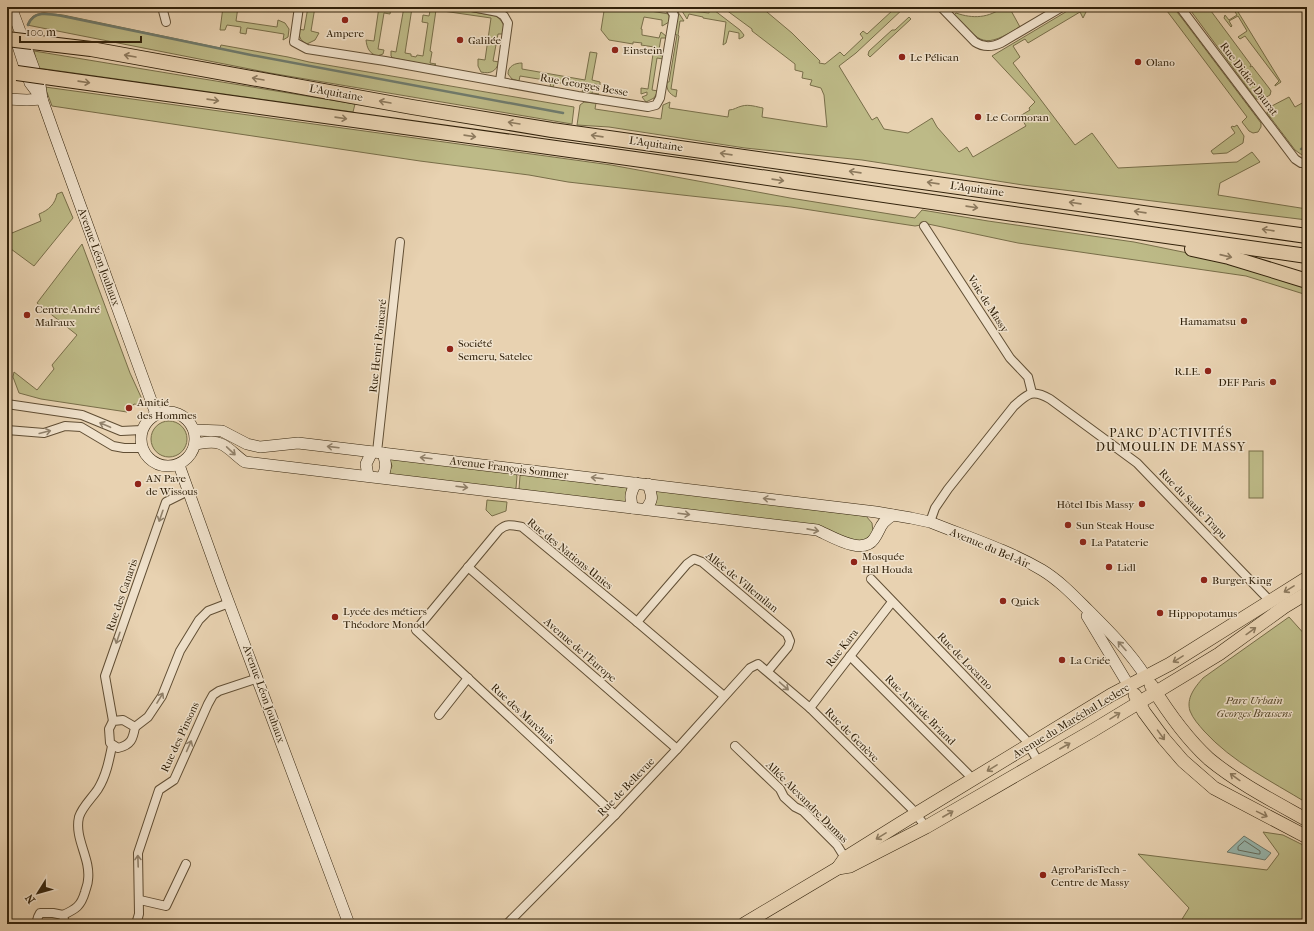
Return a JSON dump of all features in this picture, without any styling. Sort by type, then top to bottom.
[{"type":"highway","points":[[7,30],[31,39]]},
{"type":"highway","points":[[7,39],[31,39]]},
{"type":"highway","name":"L'Aquitaine","points":[[31,39],[412,107],[552,130],[1307,236]]},
{"type":"highway","name":"L'Aquitaine","points":[[12,72],[705,169],[1307,256]]},
{"type":"highway","points":[[1154,235],[1174,245],[1229,257],[1307,281]]},
{"type":"main road","name":"Avenue du Maréchal Leclerc","points":[[744,924],[916,814],[1111,695],[1170,664],[1307,578]]},
{"type":"main road","name":"Avenue du Maréchal Leclerc","points":[[841,863],[850,866],[926,827],[1219,654],[1284,607],[1307,593]]},
{"type":"main road","points":[[1146,677],[1165,708],[1194,744],[1210,759],[1244,784],[1307,820]]},
{"type":"main road","points":[[1129,686],[1164,739],[1183,761],[1214,788],[1307,837]]},
{"type":"street","name":"Avenue Léon Jouhaux","points":[[11,7],[40,85],[42,99],[156,414]]},
{"type":"street","points":[[162,7],[166,22]]},
{"type":"street","name":"Rue Georges Besse","points":[[299,7],[294,42],[307,49],[386,61],[578,96],[648,107],[656,105],[660,98],[674,16],[669,7]]},
{"type":"street","points":[[472,7],[498,12],[504,16],[508,23],[500,81]]},
{"type":"street","points":[[941,7],[975,42],[980,45],[991,46],[1001,43],[1062,7]]},
{"type":"street","name":"Rue Didier Daurat","points":[[1180,7],[1292,155],[1304,162]]},
{"type":"street","name":"Avenue Léon Jouhaux","points":[[7,16],[30,83],[42,99]]},
{"type":"street","points":[[7,99],[42,99]]},
{"type":"street","name":"Voie de Massy","points":[[924,226],[1010,358],[1028,377],[1032,393]]},
{"type":"street","name":"Rue Henri Poincaré","points":[[377,452],[400,242]]},
{"type":"street","points":[[930,522],[935,508],[1014,406],[1024,397],[1032,393]]},
{"type":"street","name":"Rue du Saule Trapu","points":[[1032,393],[1041,394],[1050,399],[1137,463],[1270,601]]},
{"type":"street","points":[[7,404],[82,415],[121,431],[142,430]]},
{"type":"street","points":[[165,412],[182,416],[189,422],[194,430],[195,444],[192,452],[179,464],[170,467],[154,463],[147,457],[142,448],[142,430],[156,414],[165,412]]},
{"type":"street","points":[[7,430],[44,433],[65,426],[81,427],[112,446],[142,448]]},
{"type":"street","name":"Avenue François Sommer","points":[[194,430],[222,431],[247,444],[260,447],[298,443],[636,483]]},
{"type":"street","points":[[195,444],[213,442],[221,444],[245,462],[382,477],[817,530],[854,546],[866,546],[873,541],[886,520],[893,515]]},
{"type":"street","points":[[368,476],[366,464],[377,452],[386,464],[382,477]]},
{"type":"street","name":"Avenue Léon Jouhaux","points":[[179,464],[229,603],[350,924]]},
{"type":"street","points":[[633,508],[630,499],[636,483],[893,515]]},
{"type":"street","points":[[646,509],[652,502],[648,484]]},
{"type":"street","name":"Rue des Canaris","points":[[113,721],[105,676],[166,502],[188,491]]},
{"type":"street","points":[[863,511],[871,516],[879,530]]},
{"type":"street","points":[[876,512],[879,530]]},
{"type":"street","name":"Avenue du Bel-Air","points":[[893,515],[930,522],[1030,564],[1054,578],[1107,628],[1136,661],[1146,677]]},
{"type":"street","name":"Rue des Nations-Unies","points":[[416,630],[504,526],[511,524],[522,527],[724,696]]},
{"type":"street","name":"Allée de Villemilan","points":[[637,622],[687,564],[694,559],[702,562],[787,634],[790,641],[788,647],[768,671]]},
{"type":"street","name":"Avenue de l'Europe","points":[[468,567],[677,749]]},
{"type":"street","name":"Rue de Locarno","points":[[871,579],[1029,745],[1038,761]]},
{"type":"street","name":"Avenue du Bel-Air","points":[[1078,600],[1129,686]]},
{"type":"street","name":"Rue Kara","points":[[810,708],[892,602]]},
{"type":"street","points":[[112,746],[118,748],[126,746],[134,734],[135,727],[148,717],[162,696],[180,651],[199,620],[208,611],[229,603]]},
{"type":"street","name":"Rue des Marchais","points":[[416,630],[615,815]]},
{"type":"street","name":"Rue Aristide Briand","points":[[850,656],[968,774],[972,780]]},
{"type":"street","name":"Rue de Bellevue","points":[[508,924],[615,815],[750,668],[758,664]]},
{"type":"street","name":"Rue de Genève","points":[[758,664],[810,708],[916,814],[926,827]]},
{"type":"street","name":"Rue des Pinsons","points":[[136,924],[139,914],[140,900],[138,853],[159,790],[174,780],[213,695],[219,691],[258,678]]},
{"type":"street","points":[[439,715],[468,678]]},
{"type":"street","points":[[36,924],[40,913],[63,915],[76,909],[82,900],[88,879],[87,862],[78,832],[80,817],[98,788],[108,767],[112,746],[110,743],[109,729],[113,721],[123,720],[135,727]]},
{"type":"street","name":"Allée Alexandre Dumas","points":[[736,746],[780,789],[784,797],[795,807],[803,811],[836,845],[841,863]]},
{"type":"street","points":[[140,900],[166,906],[186,864]]},
{"type":"street","points":[[63,915],[65,924]]},
{"type":"green space","points":[[223,7],[238,7],[236,21],[277,27],[278,20],[285,23],[289,29],[288,37],[283,40],[284,34],[247,28],[246,34],[240,33],[241,27],[227,25],[225,30],[220,30]]},
{"type":"green space","points":[[308,7],[315,7],[311,31],[319,33],[315,40],[307,44],[300,38],[298,29],[304,30]]},
{"type":"green space","points":[[379,7],[391,8],[390,14],[384,13],[378,49],[384,50],[383,54],[377,56],[369,50],[366,40],[374,41]]},
{"type":"green space","points":[[404,7],[418,7],[412,8],[405,53],[416,57],[417,55],[423,56],[428,23],[422,22],[423,15],[429,16],[430,11],[424,9],[425,7],[446,7],[496,16],[504,26],[504,34],[498,34],[493,61],[499,62],[496,68],[492,72],[484,73],[481,72],[478,66],[478,59],[485,60],[491,18],[436,10],[430,51],[432,52],[430,63],[436,64],[433,66],[393,58],[391,56],[391,51],[396,52]]},
{"type":"green space","points":[[577,7],[625,7],[669,14],[669,22],[662,26],[662,20],[644,17],[641,29],[642,35],[659,38],[661,32],[666,36],[666,38],[661,38],[658,55],[663,56],[663,59],[657,58],[652,90],[658,91],[654,98],[646,102],[642,97],[647,95],[647,92],[641,94],[641,88],[648,89],[654,47],[641,45],[642,43],[633,42],[633,44],[609,40],[601,30],[604,11]]},
{"type":"green space","points":[[677,7],[679,7],[678,12],[684,21],[680,21],[671,89],[677,90],[676,97],[668,91],[667,82],[669,82],[677,35],[674,34]]},
{"type":"green space","points":[[683,7],[691,7],[691,11],[709,13],[710,7],[740,30],[744,35],[739,39],[739,33],[729,31],[726,43],[723,45],[726,22],[689,14],[687,19],[682,11]]},
{"type":"green space","points":[[722,7],[761,7],[792,33],[820,61],[819,63],[825,64],[840,52],[844,56],[863,38],[860,34],[863,31],[867,34],[893,10],[890,7],[905,7],[856,53],[839,66],[872,120],[877,117],[884,129],[908,133],[932,118],[937,127],[959,152],[967,147],[973,157],[1026,126],[1020,116],[1030,110],[1029,108],[1035,102],[992,56],[1074,7],[1083,7],[1086,12],[1083,18],[1080,12],[1028,43],[1025,39],[1013,46],[1020,57],[1013,63],[1075,145],[1092,133],[1118,168],[1237,162],[1252,152],[1260,162],[1220,183],[1218,195],[1307,209],[1307,220],[1023,185],[862,160],[745,148],[609,127],[577,125],[580,105],[584,102],[596,103],[595,109],[661,119],[663,105],[670,102],[669,108],[728,117],[729,110],[745,105],[753,106],[763,108],[762,117],[827,127],[824,95],[821,88],[810,85],[812,80],[802,78],[803,72],[795,70],[795,64]]},
{"type":"green space","points":[[1003,7],[1009,7],[1020,27],[1008,34],[990,41],[977,37],[954,15],[956,13],[975,17],[998,11]]},
{"type":"green space","points":[[1164,7],[1173,7],[1261,123],[1261,127],[1258,132],[1253,133],[1249,131],[1242,122],[1247,117]]},
{"type":"green space","points":[[1188,7],[1208,7],[1251,65],[1250,67],[1252,66],[1269,88],[1271,91],[1270,95],[1263,99],[1256,99]]},
{"type":"green space","points":[[1232,7],[1235,7],[1281,82],[1275,86],[1279,81],[1245,36],[1240,39],[1238,37],[1247,31],[1238,16],[1229,21],[1232,26],[1231,27],[1224,18],[1225,15],[1229,20],[1237,15]]},
{"type":"green space","points":[[44,13],[63,15],[220,48],[221,45],[309,62],[574,107],[572,124],[270,73],[27,25],[33,16]]},
{"type":"green space","points":[[909,17],[911,19],[870,57],[868,55],[869,51]]},
{"type":"green space","points":[[34,51],[355,104],[353,112],[38,68]]},
{"type":"green space","points":[[590,52],[597,53],[592,80],[600,82],[600,85],[594,84],[592,93],[599,94],[597,95],[582,93],[583,87],[555,82],[553,87],[550,87],[551,81],[520,76],[519,81],[512,79],[508,74],[509,69],[512,66],[522,63],[522,69],[585,80]]},
{"type":"green space","points":[[45,87],[611,165],[790,198],[915,218],[922,210],[1134,242],[1217,259],[1307,285],[1307,295],[1246,276],[1018,243],[928,224],[915,226],[791,207],[568,182],[529,175],[420,161],[52,106]]},
{"type":"green space","points":[[1289,97],[1295,107],[1304,102],[1307,108],[1307,152],[1302,155],[1295,150],[1267,113],[1268,108]]},
{"type":"green space","points":[[1237,125],[1244,136],[1243,143],[1227,153],[1213,154],[1211,151],[1235,133],[1231,127]]},
{"type":"green space","points":[[62,192],[73,218],[34,266],[11,249],[7,254],[7,226],[8,225],[12,233],[41,221],[39,214],[46,211],[55,201],[57,194]]},
{"type":"green space","points":[[82,244],[130,373],[144,406],[134,404],[127,412],[41,399],[19,393],[13,377],[14,372],[37,390],[54,369],[52,365],[77,335],[37,303]]},
{"type":"green space","points":[[173,421],[182,426],[186,432],[186,446],[182,452],[173,457],[165,457],[156,452],[152,446],[151,435],[156,426],[162,422]]},
{"type":"green space","points":[[1249,451],[1263,451],[1263,498],[1249,498]]},
{"type":"green space","points":[[389,458],[515,473],[517,476],[516,488],[513,490],[388,475],[392,466]]},
{"type":"green space","points":[[522,474],[629,488],[627,502],[520,491],[520,476]]},
{"type":"green space","points":[[655,490],[866,516],[872,523],[873,532],[864,542],[654,506]]},
{"type":"green space","points":[[487,500],[507,502],[506,511],[492,516],[486,510]]},
{"type":"green space","name":"Parc Urbain Georges Brassens","points":[[1289,617],[1307,637],[1307,803],[1239,762],[1204,731],[1191,714],[1189,706],[1192,693],[1203,678]]},
{"type":"green space","points":[[1263,832],[1283,835],[1307,847],[1307,924],[1179,924],[1189,908],[1138,854],[1267,870],[1279,854]]},
{"type":"water","points":[[1244,836],[1271,853],[1265,860],[1227,852]]},
{"type":"waterway","points":[[28,25],[35,16],[40,14],[56,15],[251,55],[563,113]]},
{"type":"waterway","points":[[1301,149],[1307,146]]},
{"type":"place","name":"Ampere","points":[[345,20]]},
{"type":"place","name":"Galilée","points":[[460,40]]},
{"type":"place","name":"Einstein","points":[[615,50]]},
{"type":"place","name":"Le Pélican","points":[[902,57]]},
{"type":"place","name":"Olano","points":[[1138,62]]},
{"type":"place","name":"Le Cormoran","points":[[978,117]]},
{"type":"place","name":"Centre André Malraux","points":[[27,315]]},
{"type":"place","name":"Hamamatsu","points":[[1244,321]]},
{"type":"place","name":"Société Semeru, Satelec","points":[[450,349]]},
{"type":"place","name":"R.I.E.","points":[[1208,371]]},
{"type":"place","name":"DEF Paris","points":[[1273,382]]},
{"type":"place","name":"Amitié des Hommes","points":[[129,408]]},
{"type":"place","name":"AN Pave de Wissous","points":[[138,484]]},
{"type":"place","name":"Hôtel Ibis Massy","points":[[1142,504]]},
{"type":"place","name":"Sun Steak House","points":[[1068,525]]},
{"type":"place","name":"La Pataterie","points":[[1083,542]]},
{"type":"place","name":"Mosquée Hal Houda","points":[[854,562]]},
{"type":"place","name":"Lidl","points":[[1109,567]]},
{"type":"place","name":"Burger King","points":[[1204,580]]},
{"type":"place","name":"Quick","points":[[1003,601]]},
{"type":"place","name":"Hippopotamus","points":[[1160,613]]},
{"type":"place","name":"Lycée des métiers Théodore Monod","points":[[335,617]]},
{"type":"place","name":"La Criée","points":[[1062,660]]},
{"type":"place","name":"AgroParisTech - Centre de Massy","points":[[1043,875]]},
{"type":"district","name":"PARC D'ACTIVITÉS DU MOULIN DE MASSY","points":[[1171,440]]}]
